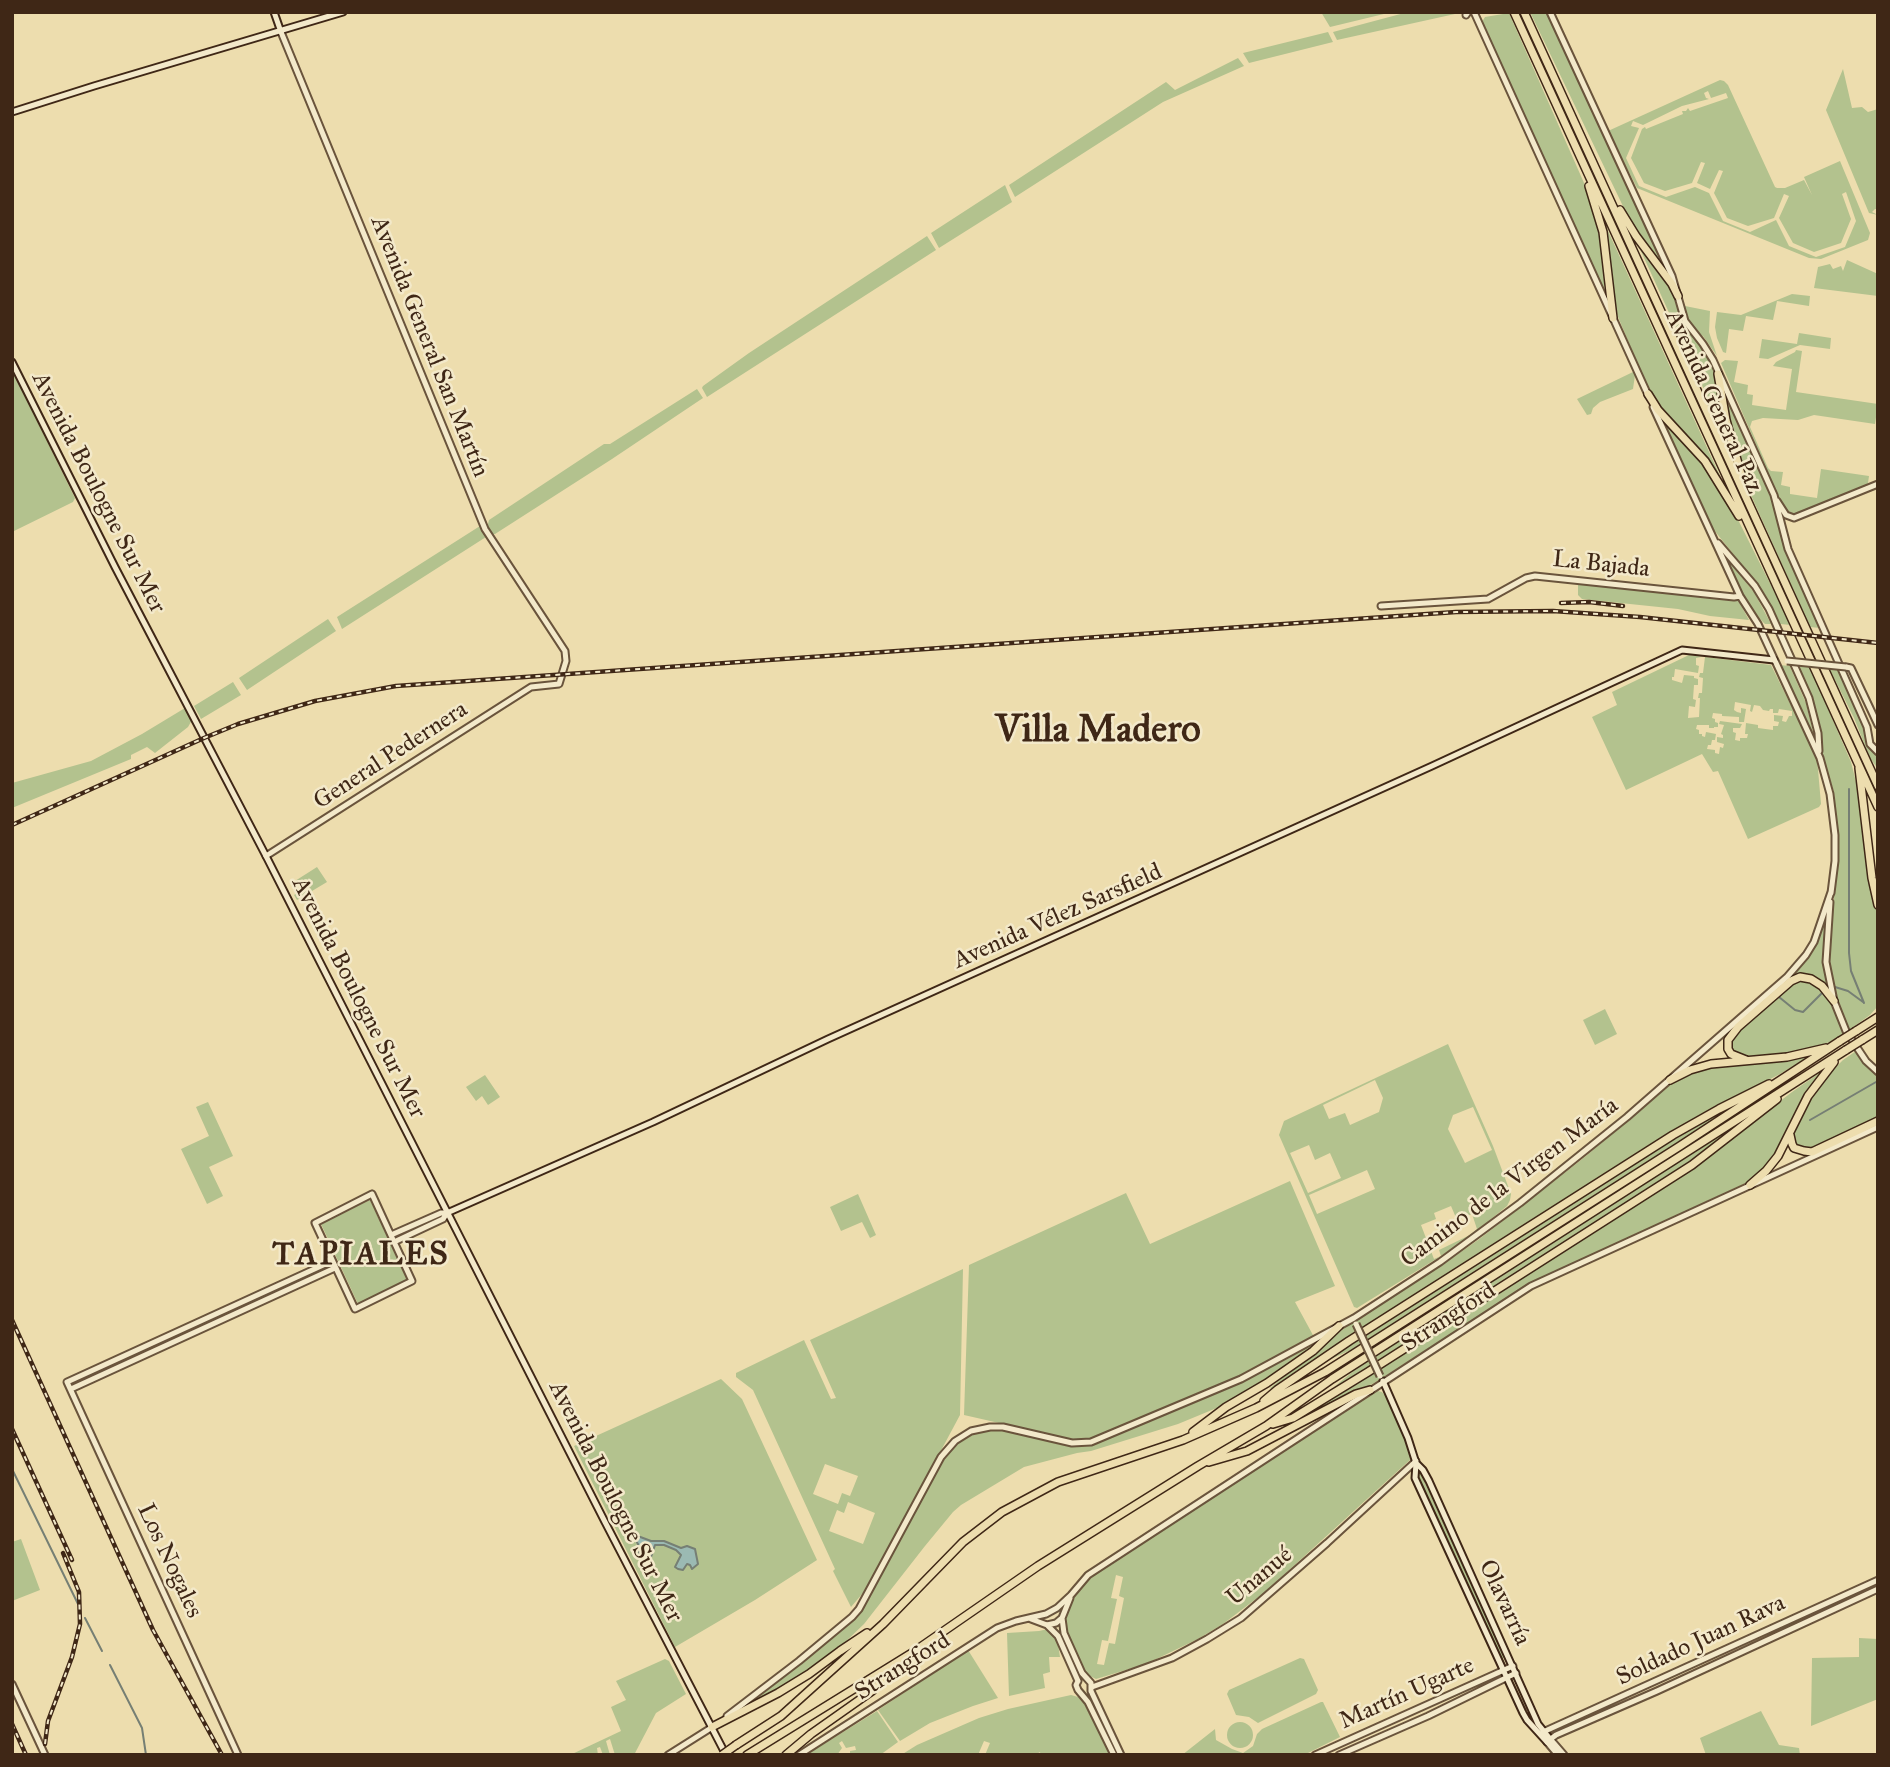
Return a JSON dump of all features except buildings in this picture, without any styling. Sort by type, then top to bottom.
[{"type":"highway","name":"Avenida General Paz","points":[[1524,12],[1878,786]]},
{"type":"highway","name":"Avenida General Paz","points":[[1515,13],[1878,807]]},
{"type":"highway","points":[[1582,161],[1603,232],[1613,318]]},
{"type":"highway","points":[[1600,176],[1636,236],[1678,296]]},
{"type":"highway","points":[[1718,374],[1726,420],[1749,502]]},
{"type":"highway","points":[[1648,394],[1658,410],[1705,461],[1756,543]]},
{"type":"highway","points":[[1861,749],[1878,771]]},
{"type":"highway","points":[[1858,764],[1877,899]]},
{"type":"highway","points":[[1877,899],[1878,877]]},
{"type":"highway","points":[[1746,1060],[1731,1054],[1728,1040],[1738,1027],[1792,976],[1811,979],[1834,1001]]},
{"type":"highway","points":[[1865,1026],[1878,1010]]},
{"type":"highway","points":[[724,1755],[781,1716],[883,1624],[963,1542],[1002,1511],[1058,1482],[1183,1440],[1256,1408],[1337,1365],[1878,1017]]},
{"type":"highway","points":[[747,1755],[912,1653],[1038,1566],[1266,1426],[1332,1380],[1875,1033]]},
{"type":"highway","points":[[1670,1080],[1711,1063],[1787,1057],[1837,1044]]},
{"type":"highway","points":[[1750,1185],[1775,1161],[1808,1096],[1843,1053]]},
{"type":"highway","points":[[1256,1408],[1277,1390],[1349,1341],[1673,1135],[1762,1087],[1783,1079]]},
{"type":"highway","points":[[1266,1426],[1293,1418],[1357,1379],[1692,1165],[1768,1108],[1789,1088]]},
{"type":"highway","points":[[1790,1132],[1794,1148],[1812,1154],[1878,1121]]},
{"type":"highway","points":[[1183,1440],[1226,1407],[1313,1351],[1339,1326]]},
{"type":"highway","points":[[1198,1466],[1247,1451],[1356,1394],[1370,1390]]},
{"type":"highway","points":[[712,1727],[789,1687],[883,1624]]},
{"type":"highway","points":[[786,1755],[872,1691],[912,1653]]},
{"type":"street","name":"Avenida General San Martín","points":[[274,12],[485,529],[565,651],[566,660],[559,684],[535,686]]},
{"type":"street","points":[[12,112],[343,12]]},
{"type":"street","points":[[1474,12],[1740,596],[1758,624],[1820,758],[1830,794],[1835,835],[1826,962],[1834,1001],[1846,1031],[1878,1072]]},
{"type":"street","name":"Avenida General Paz","points":[[1550,12],[1672,276],[1685,321],[1708,351],[1783,512],[1794,518],[1878,484]]},
{"type":"street","name":"Avenida Boulogne Sur Mer","points":[[12,362],[724,1755]]},
{"type":"street","name":"Avenida General Paz","points":[[1774,495],[1788,549],[1867,727],[1870,744],[1877,752]]},
{"type":"street","points":[[1713,537],[1755,586],[1769,610],[1809,698],[1818,733],[1820,758]]},
{"type":"street","name":"La Bajada","points":[[1381,606],[1488,600],[1526,578],[1535,576],[1740,596]]},
{"type":"street","name":"Avenida Vélez Sarsfield","points":[[419,1227],[443,1219],[447,1213],[653,1122],[828,1039],[1682,650],[1774,660]]},
{"type":"street","points":[[1774,660],[1848,667],[1878,725]]},
{"type":"street","name":"General Pedernera","points":[[266,856],[535,686]]},
{"type":"street","name":"Camino de la Virgen María","points":[[668,1755],[712,1727],[852,1617],[948,1447],[963,1436],[982,1429],[1003,1427],[1072,1443],[1091,1443],[1231,1384],[1339,1326],[1355,1321],[1489,1227],[1598,1141],[1792,976],[1814,942],[1831,892]]},
{"type":"street","name":"Strangford","points":[[799,1755],[997,1628],[1051,1612],[1072,1595],[1088,1575],[1370,1390],[1382,1379],[1531,1286],[1812,1154],[1878,1127]]},
{"type":"street","points":[[372,1194],[391,1235],[412,1281],[355,1309],[315,1223],[372,1194]]},
{"type":"street","points":[[391,1235],[419,1227]]},
{"type":"street","points":[[394,1242],[419,1227]]},
{"type":"street","points":[[71,1389],[334,1265]]},
{"type":"street","name":"Los Nogales","points":[[238,1755],[67,1382],[334,1265]]},
{"type":"street","name":"Olavarría","points":[[1355,1321],[1408,1438],[1416,1462],[1415,1478],[1524,1716],[1564,1755]]},
{"type":"street","name":"Olavarría","points":[[1416,1462],[1429,1481],[1541,1733]]},
{"type":"street","name":"Unanué","points":[[1089,1684],[1103,1682],[1172,1658],[1241,1618],[1416,1462]]},
{"type":"street","name":"Soldado Juan Rava","points":[[1541,1733],[1878,1580]]},
{"type":"street","name":"Soldado Juan Rava","points":[[1549,1741],[1556,1735],[1878,1590]]},
{"type":"street","name":"Strangford","points":[[1062,1618],[1072,1595]]},
{"type":"street","points":[[1030,1618],[1047,1625],[1058,1636],[1078,1681],[1077,1688],[1083,1694],[1114,1755]]},
{"type":"street","points":[[1047,1625],[1062,1618]]},
{"type":"street","points":[[1062,1618],[1064,1633],[1121,1755]]},
{"type":"street","name":"Martín Ugarte","points":[[1315,1755],[1513,1666]]},
{"type":"street","name":"Martín Ugarte","points":[[1339,1755],[1429,1716],[1516,1673]]},
{"type":"street","points":[[1078,1681],[1089,1684]]},
{"type":"street","points":[[12,1684],[45,1755]]},
{"type":"street","points":[[1083,1694],[1087,1694],[1089,1684]]},
{"type":"street","name":"Olavarría","points":[[1549,1741],[1558,1755]]},
{"type":"green space","points":[[1321,12],[1388,12],[1388,13],[1330,27]]},
{"type":"green space","points":[[1408,12],[1464,12],[1337,40],[1333,32]]},
{"type":"green space","points":[[1530,12],[1548,12],[1667,272],[1632,225]]},
{"type":"green space","points":[[1509,13],[1588,192],[1601,236],[1605,296],[1482,22],[1485,17]]},
{"type":"green space","points":[[1527,27],[1771,558],[1791,606],[1554,91]]},
{"type":"green space","points":[[1328,32],[1333,42],[1249,63],[1243,53]]},
{"type":"green space","points":[[1238,58],[1244,66],[1163,102],[1015,197],[1009,185],[1166,82],[1175,90]]},
{"type":"green space","points":[[1843,69],[1852,108],[1862,107],[1868,112],[1878,109],[1878,209],[1872,212],[1878,215],[1869,213],[1826,110]]},
{"type":"green space","points":[[1720,80],[1724,81],[1775,187],[1785,188],[1804,180],[1812,195],[1804,177],[1840,161],[1870,233],[1868,240],[1821,259],[1809,258],[1637,188],[1608,131]],"holes":[[[1708,91],[1711,98],[1726,93],[1728,98],[1690,111],[1688,108],[1682,111],[1683,114],[1642,129],[1631,158],[1644,183],[1665,191],[1692,183],[1701,162],[1705,163],[1697,183],[1710,189],[1719,170],[1723,171],[1714,193],[1727,218],[1748,226],[1774,218],[1784,194],[1789,196],[1779,218],[1793,243],[1814,252],[1841,243],[1851,219],[1842,194],[1846,192],[1856,221],[1845,247],[1816,257],[1789,246],[1776,220],[1750,232],[1723,221],[1709,193],[1695,187],[1666,197],[1639,186],[1626,158],[1639,128],[1631,126],[1633,121],[1643,125],[1682,106],[1709,99],[1704,93]]]},
{"type":"green space","points":[[1005,185],[1012,202],[939,248],[931,233]]},
{"type":"green space","points":[[1603,220],[1721,478],[1650,394],[1616,312]]},
{"type":"green space","points":[[927,236],[936,250],[707,397],[703,386]]},
{"type":"green space","points":[[1635,238],[1670,284],[1683,323],[1712,365],[1720,391],[1728,440],[1727,440]]},
{"type":"green space","points":[[1847,260],[1878,274],[1878,296],[1814,288],[1818,267],[1830,264],[1833,269],[1841,266],[1843,271]]},
{"type":"green space","points":[[1792,294],[1810,296],[1809,306],[1777,301],[1773,320],[1746,316],[1743,331],[1729,329],[1726,353],[1723,352],[1715,327],[1717,312],[1741,315]]},
{"type":"green space","points":[[1685,306],[1710,311],[1709,332],[1717,356],[1703,336],[1690,324]]},
{"type":"green space","points":[[1799,333],[1831,338],[1830,349],[1800,345],[1768,359],[1759,358],[1762,339],[1797,344]]},
{"type":"green space","points":[[1796,350],[1802,351],[1796,392],[1878,404],[1875,424],[1814,415],[1798,420],[1763,418],[1752,421],[1750,427],[1768,468],[1771,471],[1783,472],[1781,485],[1790,487],[1790,494],[1817,498],[1821,469],[1869,476],[1866,485],[1794,515],[1785,512],[1721,363],[1725,360],[1738,361],[1734,382],[1748,385],[1747,394],[1753,395],[1752,405],[1786,410],[1792,369],[1773,366]]},
{"type":"green space","points":[[12,370],[75,498],[73,502],[12,532]]},
{"type":"green space","points":[[1633,372],[1633,389],[1600,402],[1591,414],[1587,415],[1577,399]]},
{"type":"green space","points":[[1722,385],[1772,495],[1784,545],[1820,628],[1810,627],[1750,493],[1733,441]]},
{"type":"green space","points":[[697,389],[703,398],[495,534],[490,534],[487,528],[489,520],[604,444],[610,444]]},
{"type":"green space","points":[[1661,416],[1699,456],[1723,490],[1791,625],[1780,624],[1764,593],[1714,530]]},
{"type":"green space","points":[[480,526],[486,537],[342,629],[337,617]]},
{"type":"green space","points":[[1721,552],[1754,592],[1771,624],[1765,624],[1760,619],[1743,595]]},
{"type":"green space","points":[[1578,582],[1738,600],[1749,620],[1582,599],[1578,595]]},
{"type":"green space","points":[[328,619],[336,631],[247,690],[239,678]]},
{"type":"green space","points":[[1689,655],[1771,665],[1817,758],[1821,804],[1748,839],[1718,771],[1713,772],[1702,754],[1626,790],[1592,717],[1617,705],[1612,692]],"holes":[[[1705,657],[1703,673],[1700,673],[1699,677],[1703,678],[1702,693],[1699,693],[1698,698],[1699,717],[1688,718],[1689,706],[1695,707],[1694,685],[1698,685],[1698,679],[1684,675],[1682,683],[1672,680],[1672,677],[1675,669],[1698,673],[1696,658]],[[1735,702],[1751,705],[1752,712],[1754,705],[1763,710],[1773,709],[1773,713],[1778,713],[1779,709],[1792,711],[1792,716],[1789,716],[1786,722],[1782,721],[1783,716],[1774,715],[1774,721],[1779,722],[1778,726],[1773,726],[1773,730],[1746,723],[1747,738],[1740,738],[1740,741],[1735,740],[1736,733],[1733,728],[1740,728],[1742,724],[1720,721],[1719,724],[1724,725],[1721,734],[1723,738],[1717,737],[1717,742],[1724,744],[1723,748],[1720,747],[1719,754],[1715,753],[1715,750],[1707,749],[1712,740],[1715,740],[1716,734],[1706,732],[1705,737],[1702,736],[1696,729],[1697,725],[1718,727],[1718,723],[1712,718],[1713,713],[1739,717],[1739,722],[1744,722],[1746,709],[1741,708],[1741,713],[1737,712],[1734,710]]]},
{"type":"green space","points":[[1798,664],[1809,665],[1851,762],[1861,802],[1873,899],[1878,915],[1878,1006],[1849,1030],[1836,1000],[1829,962],[1838,844],[1834,792],[1823,757],[1815,706]]},
{"type":"green space","points":[[1779,665],[1790,666],[1806,703],[1815,740]]},
{"type":"green space","points":[[1829,668],[1840,670],[1864,728],[1867,746],[1878,755],[1878,769],[1870,758]]},
{"type":"green space","points":[[233,682],[241,695],[201,719],[194,706]]},
{"type":"green space","points":[[185,708],[192,720],[188,727],[155,753],[147,747],[131,755],[131,759],[12,808],[12,783],[91,761]]},
{"type":"green space","points":[[317,867],[327,882],[297,900],[294,895],[304,888],[302,885],[299,887],[295,881]]},
{"type":"green space","points":[[1826,915],[1824,964],[1827,988],[1812,976],[1800,974],[1791,977],[1808,956]]},
{"type":"green space","points":[[1802,980],[1817,984],[1831,1002],[1844,1033],[1830,1042],[1799,1052],[1746,1058],[1733,1053],[1730,1043],[1735,1033],[1792,983]]},
{"type":"green space","points":[[1605,1009],[1617,1034],[1595,1045],[1583,1020]]},
{"type":"green space","points":[[1448,1044],[1493,1146],[1511,1194],[1510,1200],[1507,1206],[1473,1234],[1441,1256],[1357,1308],[1354,1307],[1279,1135],[1284,1121]],"holes":[[[1375,1080],[1383,1098],[1379,1112],[1350,1125],[1345,1113],[1329,1119],[1323,1105]],[[1473,1107],[1492,1150],[1465,1163],[1448,1129],[1453,1115]],[[1309,1145],[1315,1160],[1330,1153],[1341,1178],[1308,1193],[1290,1153]],[[1367,1170],[1375,1189],[1317,1214],[1309,1195]],[[1451,1206],[1457,1220],[1472,1214],[1477,1229],[1439,1250],[1441,1256],[1434,1259],[1421,1225],[1436,1219],[1434,1213]]]},
{"type":"green space","points":[[1818,1051],[1671,1133],[1270,1388],[1347,1326],[1478,1240],[1581,1160],[1672,1081],[1700,1068]]},
{"type":"green space","points":[[1856,1051],[1878,1076],[1878,1118],[1811,1149],[1802,1149],[1795,1144],[1793,1134],[1810,1097],[1843,1060]]},
{"type":"green space","points":[[1828,1067],[1777,1155],[1748,1182],[1529,1284],[1374,1383],[1291,1424],[1694,1167]]},
{"type":"green space","points":[[485,1075],[500,1097],[488,1105],[482,1096],[476,1101],[466,1087]]},
{"type":"green space","points":[[208,1102],[233,1156],[209,1167],[223,1196],[207,1204],[181,1149],[209,1136],[196,1107]]},
{"type":"green space","points":[[1721,1111],[1722,1113],[1679,1143],[1353,1349],[1320,1364],[1675,1137]]},
{"type":"green space","points":[[1732,1127],[1733,1129],[1691,1162],[1366,1370],[1334,1387],[1362,1364]]},
{"type":"green space","points":[[1290,1181],[1335,1286],[1295,1302],[1314,1337],[1211,1390],[1091,1440],[1078,1441],[964,1415],[969,1265],[1126,1193],[1150,1244]]},
{"type":"green space","points":[[858,1194],[876,1235],[870,1238],[862,1222],[841,1231],[830,1207]]},
{"type":"green space","points":[[370,1200],[407,1280],[358,1304],[321,1224]]},
{"type":"green space","points":[[963,1269],[960,1415],[868,1587],[851,1607],[753,1390],[736,1377],[736,1373],[804,1340],[831,1399],[836,1398],[810,1340]],"holes":[[[825,1464],[858,1476],[850,1496],[842,1493],[838,1504],[813,1494]],[[848,1502],[875,1513],[863,1544],[829,1531],[837,1510],[844,1513]]]},
{"type":"green space","points":[[1327,1336],[1267,1383],[1224,1405],[1178,1424],[1091,1451],[1024,1467],[961,1505],[864,1624],[838,1649],[809,1672],[744,1709],[801,1663],[865,1604],[944,1456],[956,1443],[969,1435],[991,1429],[1077,1447],[1091,1446],[1242,1382]]},
{"type":"green space","points":[[721,1379],[742,1399],[817,1560],[675,1647],[574,1446]]},
{"type":"green space","points":[[1374,1390],[1382,1392],[1389,1400],[1411,1459],[1265,1592],[1198,1639],[1146,1664],[1096,1679],[1084,1673],[1065,1633],[1064,1621],[1074,1595],[1094,1573]],"holes":[[[1116,1575],[1123,1577],[1119,1596],[1124,1598],[1115,1644],[1109,1643],[1104,1665],[1097,1664],[1102,1640],[1108,1641],[1117,1599],[1111,1598]]]},
{"type":"green space","points":[[1419,1470],[1505,1657],[1501,1659],[1416,1473]]},
{"type":"green space","points":[[21,1539],[40,1590],[12,1601],[12,1542]]},
{"type":"green space","points":[[1048,1629],[1057,1638],[1060,1657],[1049,1657],[1050,1672],[1043,1674],[1045,1688],[1009,1696],[1007,1633]]},
{"type":"green space","points":[[1859,1638],[1878,1639],[1878,1699],[1811,1726],[1812,1658],[1859,1657]]},
{"type":"green space","points":[[968,1650],[998,1698],[930,1723],[900,1741],[878,1710]]},
{"type":"green space","points":[[1300,1658],[1304,1659],[1318,1690],[1316,1694],[1258,1723],[1249,1717],[1236,1715],[1227,1694],[1229,1690]]},
{"type":"green space","points":[[665,1659],[669,1661],[686,1694],[656,1713],[634,1755],[615,1755],[610,1739],[606,1741],[610,1755],[603,1755],[600,1747],[597,1748],[598,1755],[570,1755],[621,1731],[611,1707],[626,1700],[616,1681]]},
{"type":"green space","points":[[1071,1695],[1084,1703],[1110,1755],[1044,1755],[1039,1752],[1038,1755],[985,1755],[990,1743],[984,1741],[978,1755],[901,1755],[917,1745],[979,1718]]},
{"type":"green space","points":[[1321,1702],[1340,1737],[1304,1755],[1182,1755],[1215,1729],[1216,1740],[1243,1753],[1253,1746],[1262,1729]]},
{"type":"green space","points":[[877,1711],[898,1742],[880,1755],[850,1755],[850,1751],[856,1750],[855,1746],[846,1748],[842,1741],[839,1743],[842,1748],[837,1755],[806,1755]]},
{"type":"green space","points":[[1761,1711],[1779,1745],[1799,1748],[1800,1755],[1706,1755],[1700,1738]]},
{"type":"green space","points":[[1240,1722],[1249,1726],[1253,1735],[1249,1744],[1240,1748],[1231,1744],[1227,1735],[1231,1726]]},
{"type":"water","points":[[635,1535],[651,1541],[664,1541],[681,1548],[687,1546],[695,1549],[698,1564],[692,1569],[687,1564],[683,1570],[678,1569],[675,1567],[681,1555],[664,1545],[655,1545],[650,1560],[645,1563],[640,1559]]},
{"type":"waterway","points":[[1849,789],[1849,953],[1851,971],[1864,1003]]},
{"type":"waterway","points":[[1835,987],[1848,991],[1863,1002]]},
{"type":"waterway","points":[[1779,997],[1795,1010],[1803,1012],[1822,993]]},
{"type":"waterway","points":[[1810,1120],[1876,1082]]},
{"type":"waterway","points":[[12,1469],[78,1604]]},
{"type":"waterway","points":[[85,1618],[102,1651]]},
{"type":"waterway","points":[[110,1665],[142,1728],[146,1755]]},
{"type":"railway","points":[[1561,603],[1589,602],[1623,606]]},
{"type":"railway","points":[[12,825],[238,724],[315,701],[396,686],[1456,612],[1553,611],[1640,617],[1878,643]]},
{"type":"railway","points":[[12,1320],[153,1630],[222,1755]]},
{"type":"railway","points":[[12,1429],[72,1560]]},
{"type":"railway","points":[[45,1744],[48,1721],[72,1657],[80,1624],[79,1592],[63,1553]]},
{"type":"railway","points":[[12,1724],[26,1755]]},
{"type":"district","name":"Villa Madero","points":[[1098,732]]},
{"type":"district","name":"TAPIALES","points":[[361,1256]]}]
